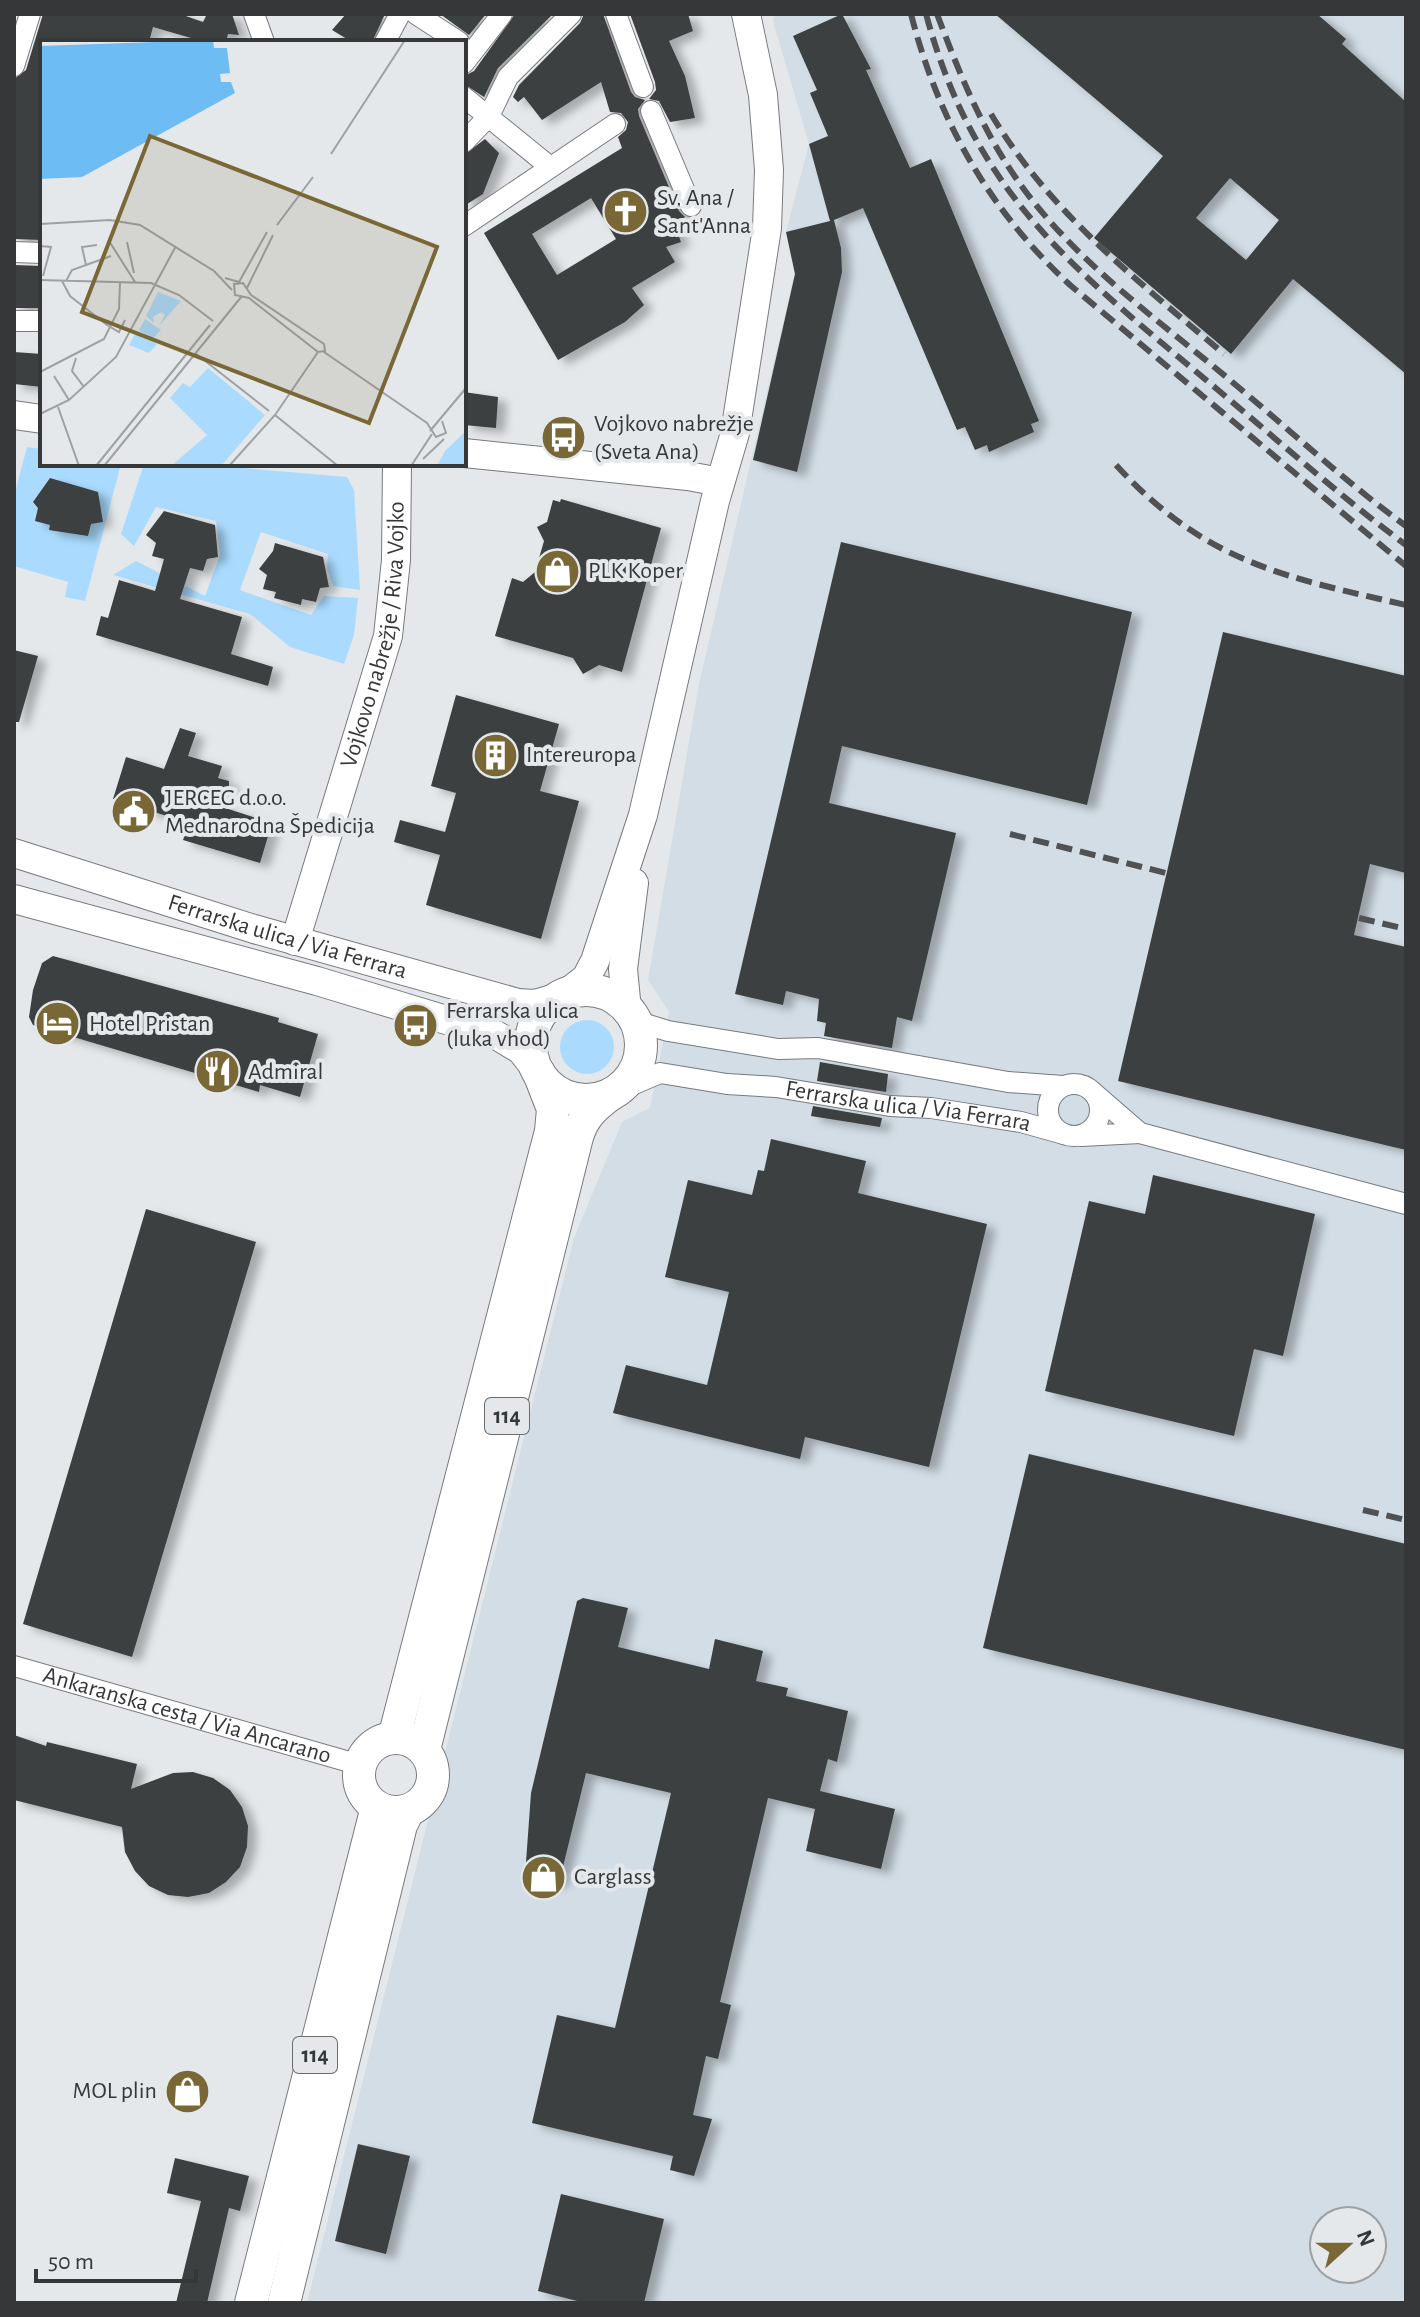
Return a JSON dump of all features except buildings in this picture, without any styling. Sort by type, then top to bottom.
[{"type":"main road","points":[[563,996],[589,990],[607,994],[627,1010]]},
{"type":"main road","name":"114","points":[[394,1738],[551,1131],[553,1109],[531,1047],[533,1029],[542,1013],[563,996]]},
{"type":"main road","name":"114","points":[[393,1809],[423,1801],[432,1785],[432,1766],[424,1750],[581,1123],[624,1085],[635,1070],[640,1053],[640,1035],[627,1010]]},
{"type":"main road","points":[[539,1073],[557,1092],[574,1099],[592,1100],[611,1094]]},
{"type":"main road","points":[[393,1809],[360,1784],[360,1765],[369,1749],[394,1738],[414,1742],[424,1750]]},
{"type":"main road","name":"114","points":[[251,2303],[393,1809]]},
{"type":"main road","name":"114","points":[[284,2303],[401,1825],[393,1809]]},
{"type":"street","points":[[14,66],[30,14]]},
{"type":"street","points":[[254,14],[263,40]]},
{"type":"street","points":[[386,40],[400,14]]},
{"type":"street","points":[[416,14],[451,40]]},
{"type":"street","points":[[466,49],[502,14]]},
{"type":"street","points":[[466,140],[489,116],[508,77],[571,14]]},
{"type":"street","points":[[616,14],[643,87]]},
{"type":"street","points":[[563,996],[586,978],[595,961],[643,815],[720,482],[735,433],[767,228],[768,137],[746,14]]},
{"type":"street","points":[[466,99],[549,166]]},
{"type":"street","points":[[651,111],[691,206]]},
{"type":"street","points":[[466,225],[615,124]]},
{"type":"street","points":[[14,252],[40,253]]},
{"type":"street","points":[[14,321],[40,321]]},
{"type":"street","points":[[14,415],[40,419]]},
{"type":"street","points":[[466,453],[720,482]]},
{"type":"street","name":"Vojkovo nabrežje / Riva Vojko","points":[[295,941],[388,636],[396,560],[397,466]]},
{"type":"street","points":[[627,1010],[623,969],[643,815]]},
{"type":"street","name":"Ferrarska ulica / Via Ferrara","points":[[14,853],[295,941],[518,1003],[535,1004],[563,996]]},
{"type":"street","name":"Ferrarska ulica / Via Ferrara","points":[[16,907],[317,981],[496,1035],[521,1050],[539,1073]]},
{"type":"street","name":"Ferrarska ulica / Via Ferrara","points":[[627,1010],[642,1023],[668,1031],[778,1049],[832,1050],[1008,1082],[1063,1086]]},
{"type":"street","name":"Ferrarska ulica / Via Ferrara","points":[[611,1094],[660,1073],[727,1084],[776,1087],[890,1106],[946,1110],[1021,1122],[1072,1135],[1140,1133]]},
{"type":"street","points":[[1095,1094],[1099,1101],[1099,1119],[1089,1132],[1072,1135],[1048,1115],[1051,1098],[1063,1086],[1080,1085],[1095,1094],[1140,1133],[1406,1204]]},
{"type":"street","name":"Ankaranska cesta / Via Ancarano","points":[[14,1666],[360,1765]]},
{"type":"shaded area","points":[[775,14],[1406,16],[1406,2303],[307,2303],[574,1238],[622,1122],[650,1108],[669,1012],[648,980],[699,684],[797,263],[792,261],[786,232],[809,144],[773,21]]},
{"type":"shaded area","points":[[27,447],[40,449],[40,466],[120,466],[85,601],[65,597],[68,582],[14,566],[14,496]]},
{"type":"shaded area","points":[[143,466],[220,466],[347,477],[354,490],[360,590],[333,586],[327,568],[328,554],[261,532],[240,590],[311,615],[324,596],[358,598],[354,635],[344,664],[290,647],[250,614],[113,575],[136,561],[205,596],[220,555],[216,521],[156,507],[134,546],[121,534]]},
{"type":"shaded area","points":[[587,1020],[606,1028],[614,1047],[606,1066],[587,1074],[568,1066],[560,1047],[568,1028]]},
{"type":"railway","points":[[911,14],[936,91],[970,161],[991,194],[1041,256],[1070,285],[1406,566]]},
{"type":"railway","points":[[926,14],[947,78],[973,134],[1004,183],[1039,228],[1121,308],[1334,489],[1406,545]]},
{"type":"railway","points":[[937,14],[964,82],[1009,168],[1070,243],[1124,293],[1406,526]]},
{"type":"railway","points":[[991,114],[1014,150],[1068,214],[1128,272],[1224,354]]},
{"type":"railway","points":[[1116,465],[1149,498],[1214,545],[1284,574],[1406,605]]},
{"type":"railway","points":[[1010,834],[1166,873]]},
{"type":"railway","points":[[1359,918],[1406,929]]},
{"type":"railway","points":[[1363,1510],[1406,1520]]},
{"type":"place","name":"Sv. Ana / Sant'Anna","points":[[626,212]]},
{"type":"place","name":"Vojkovo nabrežje (Sveta Ana)","points":[[563,438]]},
{"type":"place","name":"PLK Koper","points":[[557,571]]},
{"type":"place","name":"Intereuropa","points":[[495,755]]},
{"type":"place","name":"JERCEG d.o.o. Mednarodna Špedicija","points":[[134,812]]},
{"type":"place","name":"Hotel Pristan","points":[[58,1024]]},
{"type":"place","name":"Ferrarska ulica (luka vhod)","points":[[415,1025]]},
{"type":"place","name":"Admiral","points":[[217,1072]]},
{"type":"place","name":"Carglass","points":[[543,1877]]},
{"type":"place","name":"MOL plin","points":[[188,2091]]}]
